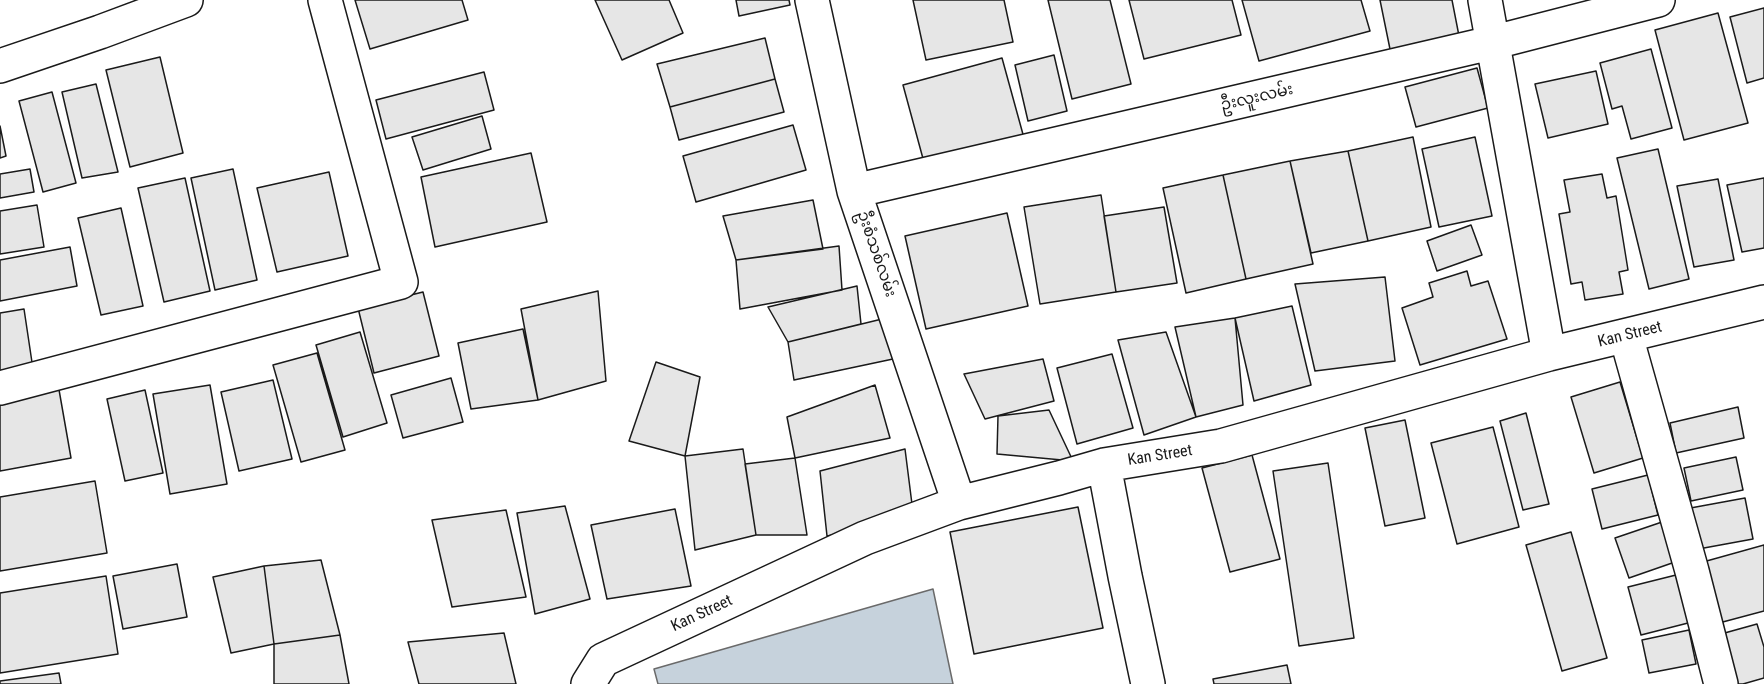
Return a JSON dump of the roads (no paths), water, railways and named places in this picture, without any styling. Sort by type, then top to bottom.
[{"type":"street","points":[[0,66],[186,0]]},
{"type":"street","points":[[0,388],[401,282],[325,0]]},
{"type":"street","name":"ဦးစံသစ်လမ်း","points":[[812,0],[854,191],[959,503]]},
{"type":"street","points":[[1485,0],[1549,354]]},
{"type":"street","name":"ဦးလူးလမ်း","points":[[854,191],[1491,43],[1658,0]]},
{"type":"street","name":"Kan Street","points":[[588,684],[603,660],[866,538],[959,503],[1104,465],[1221,446],[1549,354],[1764,302]]},
{"type":"street","points":[[1626,336],[1721,684]]},
{"type":"street","points":[[1104,465],[1148,684]]}]
